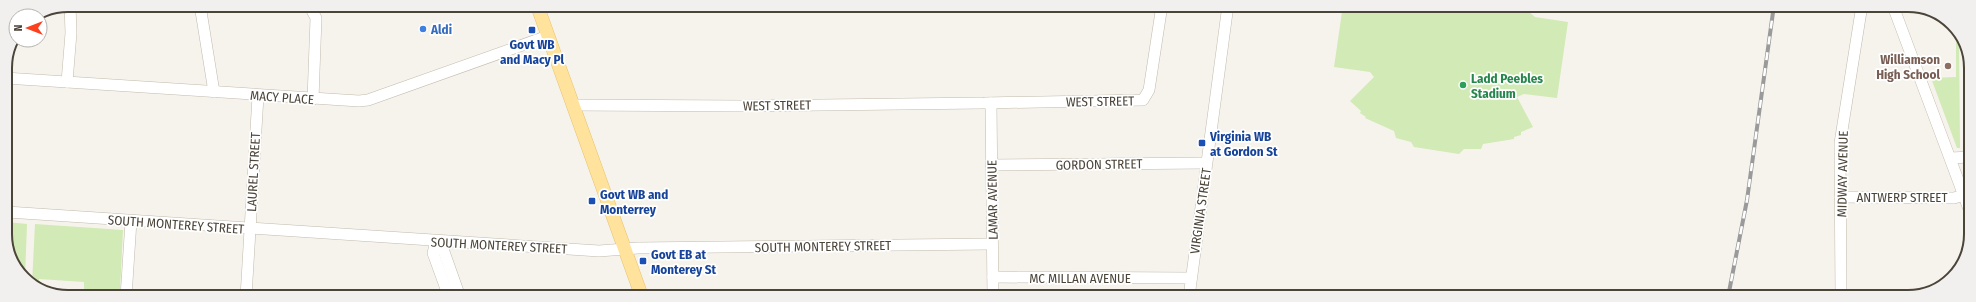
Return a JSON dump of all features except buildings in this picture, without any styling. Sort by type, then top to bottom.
[{"type":"main road","points":[[539,12],[639,290]]},
{"type":"street","points":[[67,82],[71,33],[70,12]]},
{"type":"street","points":[[201,12],[214,92]]},
{"type":"street","points":[[313,12],[316,18],[313,99]]},
{"type":"street","name":"WEST STREET","points":[[573,105],[742,106],[1142,100],[1149,90],[1161,12]]},
{"type":"street","name":"VIRGINIA STREET","points":[[1190,290],[1227,12]]},
{"type":"street","name":"MIDWAY AVENUE","points":[[1841,290],[1840,143],[1861,12]]},
{"type":"street","points":[[1895,12],[1964,195]]},
{"type":"street","name":"MACY PLACE","points":[[12,78],[258,96],[368,100],[548,36]]},
{"type":"street","name":"LAUREL STREET","points":[[246,290],[258,96]]},
{"type":"street","name":"LAMAR AVENUE","points":[[986,103],[991,165],[993,290]]},
{"type":"street","points":[[1951,158],[1964,157]]},
{"type":"street","name":"GORDON STREET","points":[[991,165],[1206,163]]},
{"type":"street","name":"ANTWERP STREET","points":[[1840,197],[1954,198],[1964,195]]},
{"type":"street","name":"SOUTH MONTEREY STREET","points":[[12,212],[436,244],[599,252],[638,248],[992,244]]},
{"type":"street","points":[[126,290],[131,221]]},
{"type":"street","points":[[446,290],[433,253],[436,244],[442,249],[457,290]]},
{"type":"street","name":"MC MILLAN AVENUE","points":[[993,277],[1191,278]]},
{"type":"green space","name":"Ladd Peebles Stadium","points":[[1342,12],[1529,12],[1535,17],[1568,22],[1557,98],[1524,94],[1517,97],[1533,127],[1521,132],[1521,135],[1514,137],[1514,139],[1483,144],[1481,149],[1464,149],[1459,154],[1414,147],[1411,142],[1396,138],[1394,131],[1365,118],[1366,117],[1360,113],[1361,111],[1350,101],[1374,77],[1370,72],[1334,67]]},
{"type":"green space","points":[[1956,38],[1959,45],[1960,148],[1957,148],[1931,78],[1956,77]]},
{"type":"green space","points":[[12,222],[27,224],[25,270],[16,256],[13,245]]},
{"type":"green space","points":[[35,224],[123,230],[120,290],[84,290],[84,282],[39,279],[39,282],[32,277]]},
{"type":"railway","points":[[1729,290],[1747,200],[1773,12]]},
{"type":"place","name":"Aldi","points":[[423,29]]},
{"type":"place","name":"Govt WB and Macy Pl","points":[[532,30]]},
{"type":"place","name":"Williamson High School","points":[[1948,66]]},
{"type":"place","name":"Ladd Peebles Stadium","points":[[1463,85]]},
{"type":"place","name":"Virginia WB at Gordon St","points":[[1202,143]]},
{"type":"place","name":"Govt WB and Monterrey","points":[[592,201]]},
{"type":"place","name":"Govt EB at Monterey St","points":[[643,261]]}]
